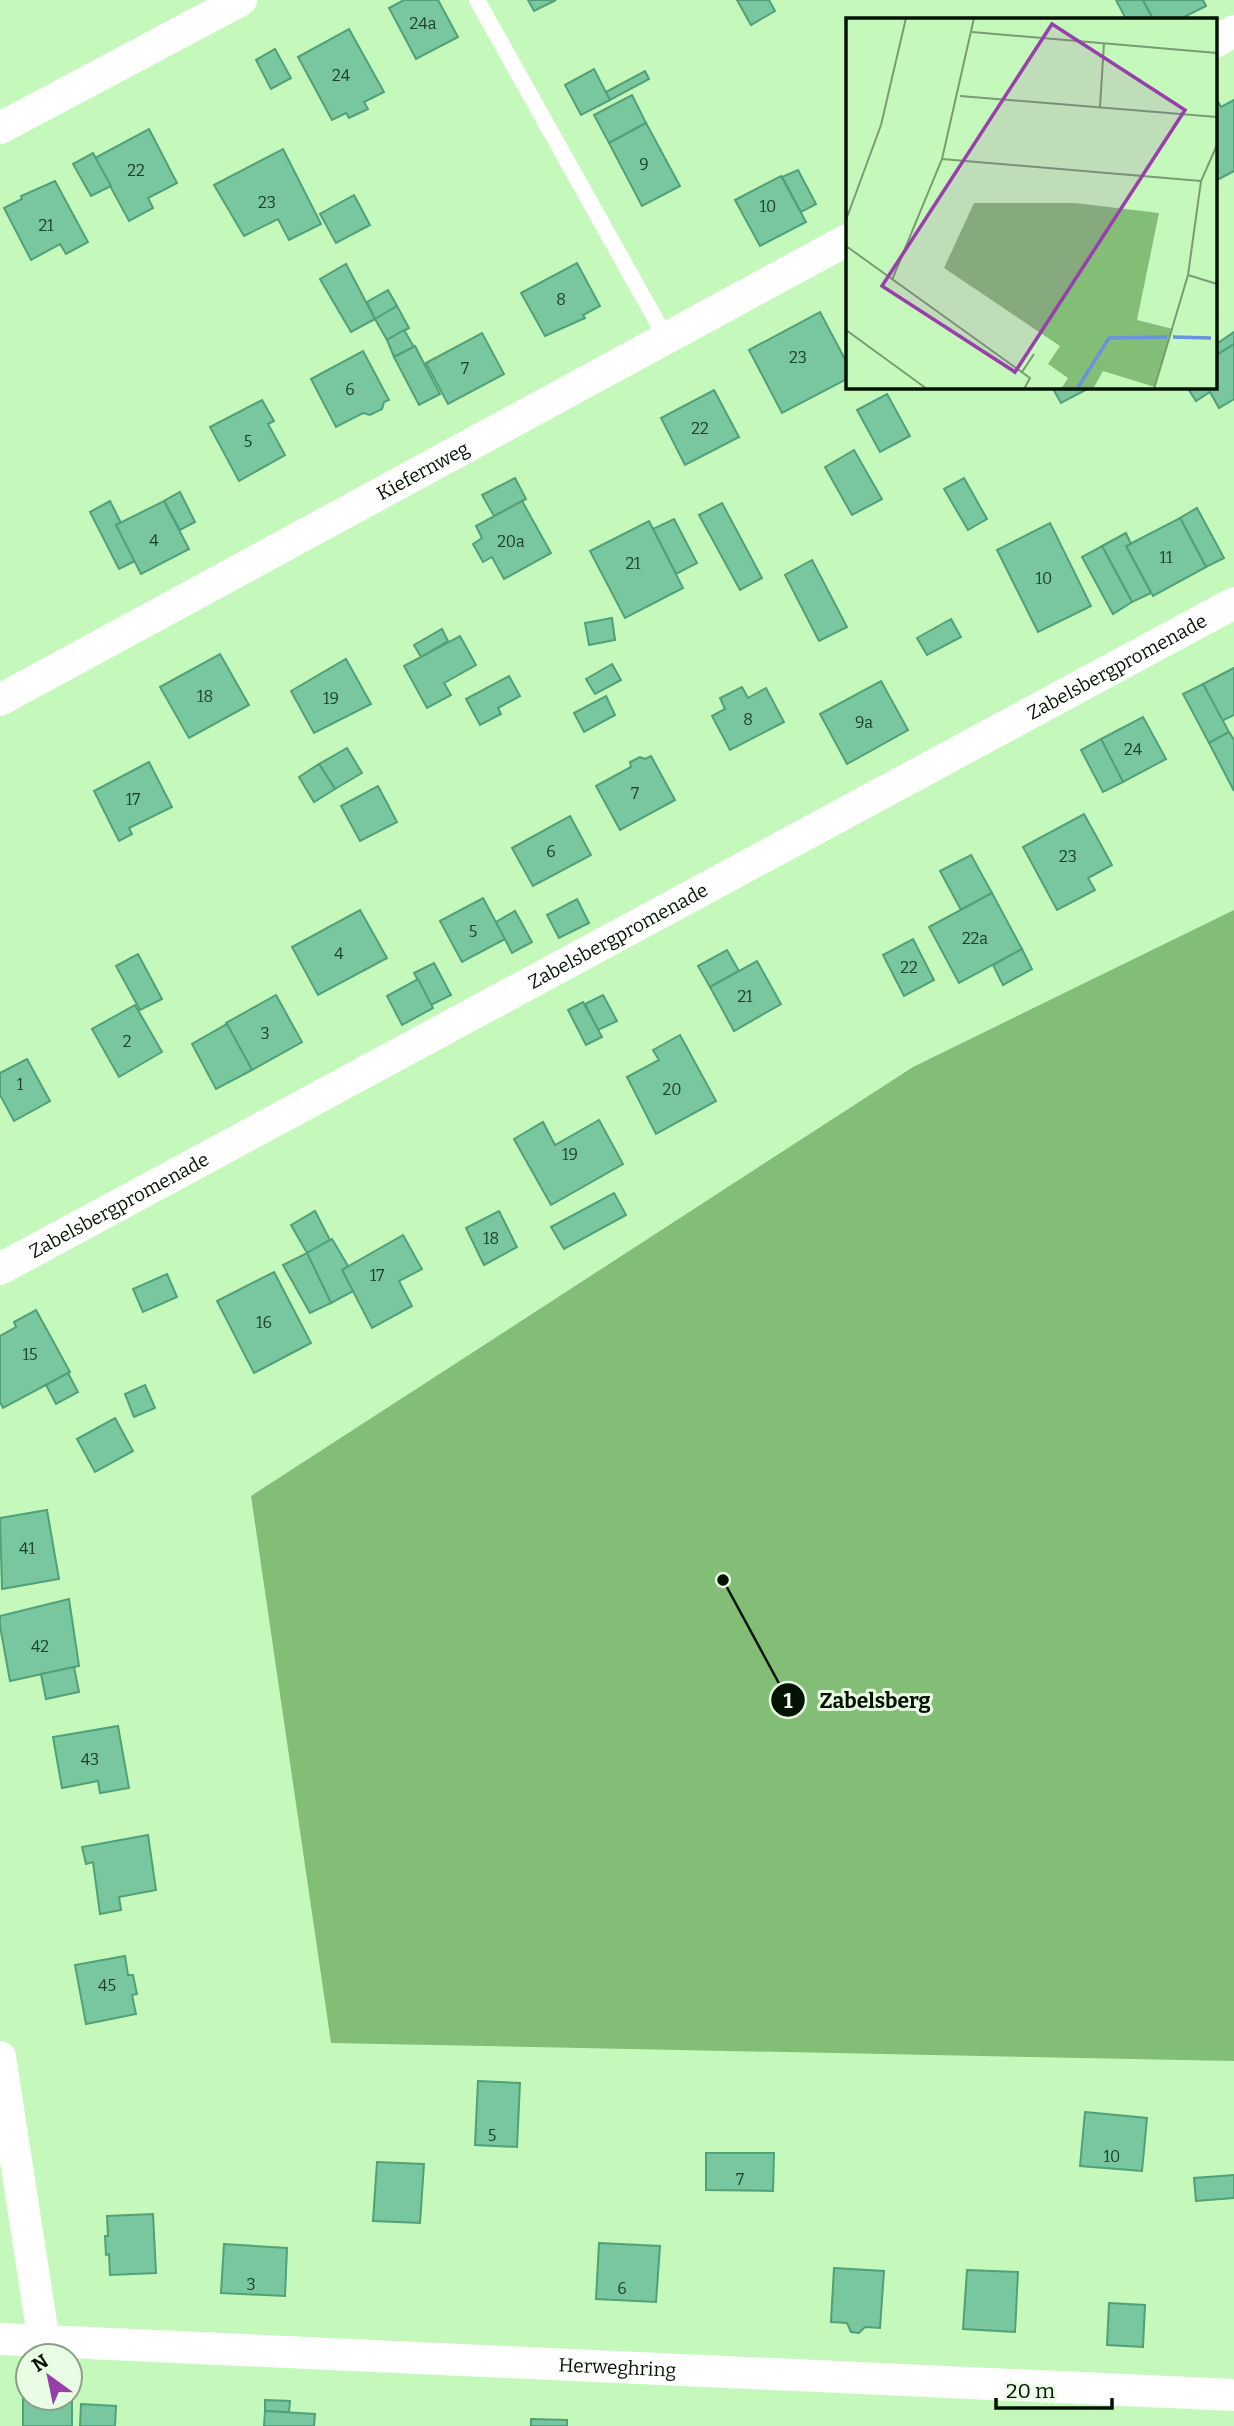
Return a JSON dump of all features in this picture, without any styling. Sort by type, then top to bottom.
[{"type":"street","points":[[0,128],[241,0]]},
{"type":"street","points":[[1216,41],[1234,31]]},
{"type":"street","name":"Kiefernweg","points":[[0,700],[846,241]]},
{"type":"street","name":"Zabelsbergpromenade","points":[[0,1269],[1234,603]]},
{"type":"street","points":[[0,2057],[44,2342]]},
{"type":"street","name":"Herweghring","points":[[0,2339],[44,2342]]},
{"type":"street","name":"Herweghring","points":[[84,2344],[1234,2395]]},
{"type":"lane","points":[[477,0],[666,338]]},
{"type":"green space","points":[[1234,910],[1234,2061],[331,2043],[251,1496],[913,1067]]},
{"type":"building","points":[[404,0],[438,0],[458,37],[416,59],[389,8]]},
{"type":"building","points":[[528,0],[556,0],[534,11]]},
{"type":"building","points":[[737,0],[769,0],[775,11],[751,25]]},
{"type":"building","points":[[1116,0],[1143,0],[1152,18],[1125,18]]},
{"type":"building","points":[[1143,0],[1203,0],[1206,6],[1182,18],[1152,18]]},
{"type":"building","points":[[349,29],[384,92],[364,102],[368,109],[349,118],[346,113],[332,120],[298,57]]},
{"type":"building","points":[[275,49],[291,78],[271,89],[256,60]]},
{"type":"building","points":[[594,69],[610,100],[581,115],[565,85]]},
{"type":"building","points":[[645,71],[649,79],[610,100],[606,92]]},
{"type":"building","points":[[632,95],[646,123],[609,143],[594,115]]},
{"type":"building","points":[[1216,100],[1221,107],[1234,100],[1234,171],[1216,180]]},
{"type":"building","points":[[646,123],[680,186],[642,206],[609,143]]},
{"type":"building","points":[[149,129],[177,183],[148,198],[153,208],[129,221],[95,158]]},
{"type":"building","points":[[283,149],[321,224],[289,240],[278,219],[244,236],[214,185]]},
{"type":"building","points":[[93,153],[111,186],[91,196],[73,164]]},
{"type":"building","points":[[798,170],[816,204],[801,212],[782,177]]},
{"type":"building","points":[[781,176],[806,222],[760,246],[735,200]]},
{"type":"building","points":[[55,181],[88,242],[66,254],[60,244],[31,260],[4,208],[22,199],[21,196]]},
{"type":"building","points":[[354,195],[370,225],[336,243],[320,214]]},
{"type":"building","points":[[577,263],[600,306],[583,315],[585,318],[545,336],[521,293]]},
{"type":"building","points":[[346,264],[375,319],[351,332],[320,279]]},
{"type":"building","points":[[388,290],[397,306],[375,319],[367,302]]},
{"type":"building","points":[[397,306],[409,328],[387,340],[375,319]]},
{"type":"building","points":[[820,312],[846,361],[846,380],[782,413],[749,350]]},
{"type":"building","points":[[404,330],[414,347],[394,357],[387,340]]},
{"type":"building","points":[[1234,332],[1234,344],[1216,355],[1216,344]]},
{"type":"building","points":[[482,333],[504,374],[448,404],[426,363]]},
{"type":"building","points":[[1234,344],[1234,399],[1219,408],[1210,392],[1196,401],[1188,388],[1216,388],[1216,355]]},
{"type":"building","points":[[415,346],[440,394],[419,405],[394,357]]},
{"type":"building","points":[[363,351],[389,400],[384,402],[382,409],[370,415],[363,413],[336,427],[311,379]]},
{"type":"building","points":[[1053,388],[1089,388],[1061,403]]},
{"type":"building","points":[[714,390],[739,437],[685,465],[661,418]]},
{"type":"building","points":[[887,394],[910,436],[880,452],[857,410]]},
{"type":"building","points":[[262,400],[274,421],[268,424],[285,455],[239,481],[210,427]]},
{"type":"building","points":[[854,450],[882,499],[852,515],[825,467]]},
{"type":"building","points":[[515,478],[526,499],[494,516],[482,495]]},
{"type":"building","points":[[964,478],[987,519],[968,530],[944,489]]},
{"type":"building","points":[[180,492],[195,522],[180,530],[164,501]]},
{"type":"building","points":[[110,501],[121,523],[116,525],[135,561],[119,569],[90,512]]},
{"type":"building","points":[[164,501],[189,549],[141,574],[116,525]]},
{"type":"building","points":[[522,501],[551,553],[504,579],[492,557],[483,562],[473,544],[482,538],[476,526]]},
{"type":"building","points":[[722,503],[762,578],[740,590],[699,515]]},
{"type":"building","points":[[1197,508],[1224,558],[1206,567],[1180,518]]},
{"type":"building","points":[[1180,518],[1206,567],[1153,596],[1126,546]]},
{"type":"building","points":[[674,519],[697,563],[676,574],[653,529]]},
{"type":"building","points":[[649,521],[683,588],[625,618],[590,551]]},
{"type":"building","points":[[1050,523],[1091,606],[1038,632],[997,550]]},
{"type":"building","points":[[1126,533],[1131,544],[1126,546],[1151,593],[1132,602],[1102,546]]},
{"type":"building","points":[[1102,546],[1132,602],[1113,614],[1082,557]]},
{"type":"building","points":[[812,560],[847,627],[819,641],[785,575]]},
{"type":"building","points":[[612,618],[615,640],[589,645],[585,623]]},
{"type":"building","points":[[951,619],[961,637],[927,655],[917,638]]},
{"type":"building","points":[[442,629],[448,641],[421,657],[414,645]]},
{"type":"building","points":[[460,636],[476,665],[444,683],[451,695],[427,708],[404,666]]},
{"type":"building","points":[[220,654],[249,705],[189,738],[160,687]]},
{"type":"building","points":[[346,659],[371,704],[314,733],[291,691]]},
{"type":"building","points":[[612,664],[621,680],[595,694],[586,679]]},
{"type":"building","points":[[1234,668],[1234,715],[1222,721],[1203,684]]},
{"type":"building","points":[[509,676],[520,696],[498,708],[501,714],[480,725],[466,699]]},
{"type":"building","points":[[881,681],[908,730],[847,764],[820,714]]},
{"type":"building","points":[[1203,684],[1229,732],[1209,743],[1183,694]]},
{"type":"building","points":[[742,687],[748,698],[766,688],[784,722],[730,750],[712,716],[725,709],[720,698]]},
{"type":"building","points":[[606,696],[615,715],[584,732],[574,713]]},
{"type":"building","points":[[1143,717],[1166,759],[1123,782],[1101,739]]},
{"type":"building","points":[[1229,732],[1234,740],[1234,791],[1209,743]]},
{"type":"building","points":[[1101,739],[1123,782],[1103,792],[1081,750]]},
{"type":"building","points":[[347,748],[362,773],[335,789],[319,764]]},
{"type":"building","points":[[651,756],[675,800],[620,830],[596,786],[631,767],[630,762]]},
{"type":"building","points":[[149,762],[172,807],[129,828],[132,834],[119,841],[94,791]]},
{"type":"building","points":[[319,764],[335,789],[314,802],[299,777]]},
{"type":"building","points":[[378,786],[397,822],[360,841],[341,806]]},
{"type":"building","points":[[1084,814],[1112,865],[1088,878],[1095,890],[1057,910],[1023,847]]},
{"type":"building","points":[[570,816],[591,855],[533,886],[512,848]]},
{"type":"building","points":[[971,855],[992,893],[961,910],[940,871]]},
{"type":"building","points":[[992,893],[1022,949],[959,983],[929,927]]},
{"type":"building","points":[[483,898],[505,939],[462,962],[440,921]]},
{"type":"building","points":[[577,899],[589,923],[559,938],[547,915]]},
{"type":"building","points":[[360,910],[387,958],[318,995],[292,947]]},
{"type":"building","points":[[515,911],[532,942],[512,953],[496,922]]},
{"type":"building","points":[[913,939],[934,980],[904,996],[883,955]]},
{"type":"building","points":[[1022,949],[1032,969],[1003,985],[993,965]]},
{"type":"building","points":[[727,950],[739,971],[710,987],[698,966]]},
{"type":"building","points":[[138,954],[162,999],[140,1010],[116,966]]},
{"type":"building","points":[[757,961],[781,1004],[734,1031],[710,987]]},
{"type":"building","points":[[434,963],[451,995],[431,1005],[414,973]]},
{"type":"building","points":[[418,979],[433,1008],[402,1025],[387,996]]},
{"type":"building","points":[[276,995],[302,1042],[252,1070],[226,1023]]},
{"type":"building","points":[[603,995],[617,1021],[598,1030],[585,1004]]},
{"type":"building","points":[[583,1002],[602,1037],[586,1045],[568,1010]]},
{"type":"building","points":[[135,1005],[162,1052],[119,1077],[92,1029]]},
{"type":"building","points":[[227,1024],[252,1070],[216,1089],[192,1044]]},
{"type":"building","points":[[680,1035],[716,1101],[656,1134],[627,1077],[659,1060],[653,1050]]},
{"type":"building","points":[[27,1059],[50,1101],[14,1121],[0,1095],[0,1073]]},
{"type":"building","points":[[599,1120],[623,1164],[551,1205],[514,1139],[543,1122],[555,1145]]},
{"type":"building","points":[[614,1193],[626,1215],[564,1249],[551,1227]]},
{"type":"building","points":[[315,1211],[330,1240],[307,1253],[291,1225]]},
{"type":"building","points":[[499,1211],[517,1247],[484,1265],[466,1228]]},
{"type":"building","points":[[403,1235],[422,1269],[399,1281],[412,1306],[372,1328],[342,1270]]},
{"type":"building","points":[[332,1239],[348,1266],[342,1270],[353,1291],[331,1303],[307,1253]]},
{"type":"building","points":[[307,1253],[331,1303],[310,1313],[283,1265]]},
{"type":"building","points":[[274,1272],[311,1343],[254,1373],[217,1301]]},
{"type":"building","points":[[167,1274],[177,1297],[143,1312],[133,1289]]},
{"type":"building","points":[[36,1310],[70,1372],[3,1408],[0,1402],[0,1336],[16,1327],[14,1322]]},
{"type":"building","points":[[68,1373],[78,1392],[56,1404],[46,1385]]},
{"type":"building","points":[[145,1385],[155,1408],[134,1417],[125,1394]]},
{"type":"building","points":[[115,1418],[133,1451],[95,1472],[77,1439]]},
{"type":"building","points":[[47,1510],[59,1579],[2,1589],[0,1518]]},
{"type":"building","points":[[69,1599],[79,1666],[10,1681],[0,1616]]},
{"type":"building","points":[[74,1667],[79,1692],[46,1699],[41,1674]]},
{"type":"building","points":[[118,1726],[129,1788],[100,1793],[98,1781],[62,1788],[53,1737]]},
{"type":"building","points":[[148,1835],[156,1890],[119,1897],[121,1910],[100,1914],[93,1862],[86,1864],[82,1847]]},
{"type":"building","points":[[125,1956],[128,1975],[133,1975],[137,1994],[132,1995],[136,2014],[86,2024],[75,1965]]},
{"type":"building","points":[[478,2081],[520,2083],[517,2147],[475,2145]]},
{"type":"building","points":[[1085,2112],[1147,2118],[1142,2171],[1080,2166]]},
{"type":"building","points":[[706,2153],[774,2153],[773,2191],[706,2190]]},
{"type":"building","points":[[377,2162],[424,2164],[420,2223],[373,2221]]},
{"type":"building","points":[[1234,2175],[1234,2198],[1196,2201],[1194,2178]]},
{"type":"building","points":[[153,2214],[156,2273],[110,2275],[105,2236],[108,2236],[107,2216]]},
{"type":"building","points":[[599,2243],[660,2246],[656,2302],[596,2299]]},
{"type":"building","points":[[224,2244],[287,2248],[285,2296],[221,2293]]},
{"type":"building","points":[[834,2268],[884,2271],[880,2328],[865,2327],[859,2333],[851,2332],[847,2323],[831,2322]]},
{"type":"building","points":[[967,2270],[1018,2272],[1015,2332],[963,2329]]},
{"type":"building","points":[[1109,2303],[1145,2305],[1143,2347],[1107,2345]]},
{"type":"building","points":[[265,2400],[290,2401],[289,2412],[265,2411]]},
{"type":"building","points":[[84,2404],[116,2406],[115,2426],[80,2426]]},
{"type":"building","points":[[265,2411],[315,2414],[314,2426],[264,2426]]},
{"type":"building","points":[[23,2412],[72,2412],[72,2426],[23,2426]]},
{"type":"building","points":[[531,2419],[567,2420],[567,2426],[531,2426]]},
{"type":"place","name":"Zabelsberg","points":[[723,1580]]}]
